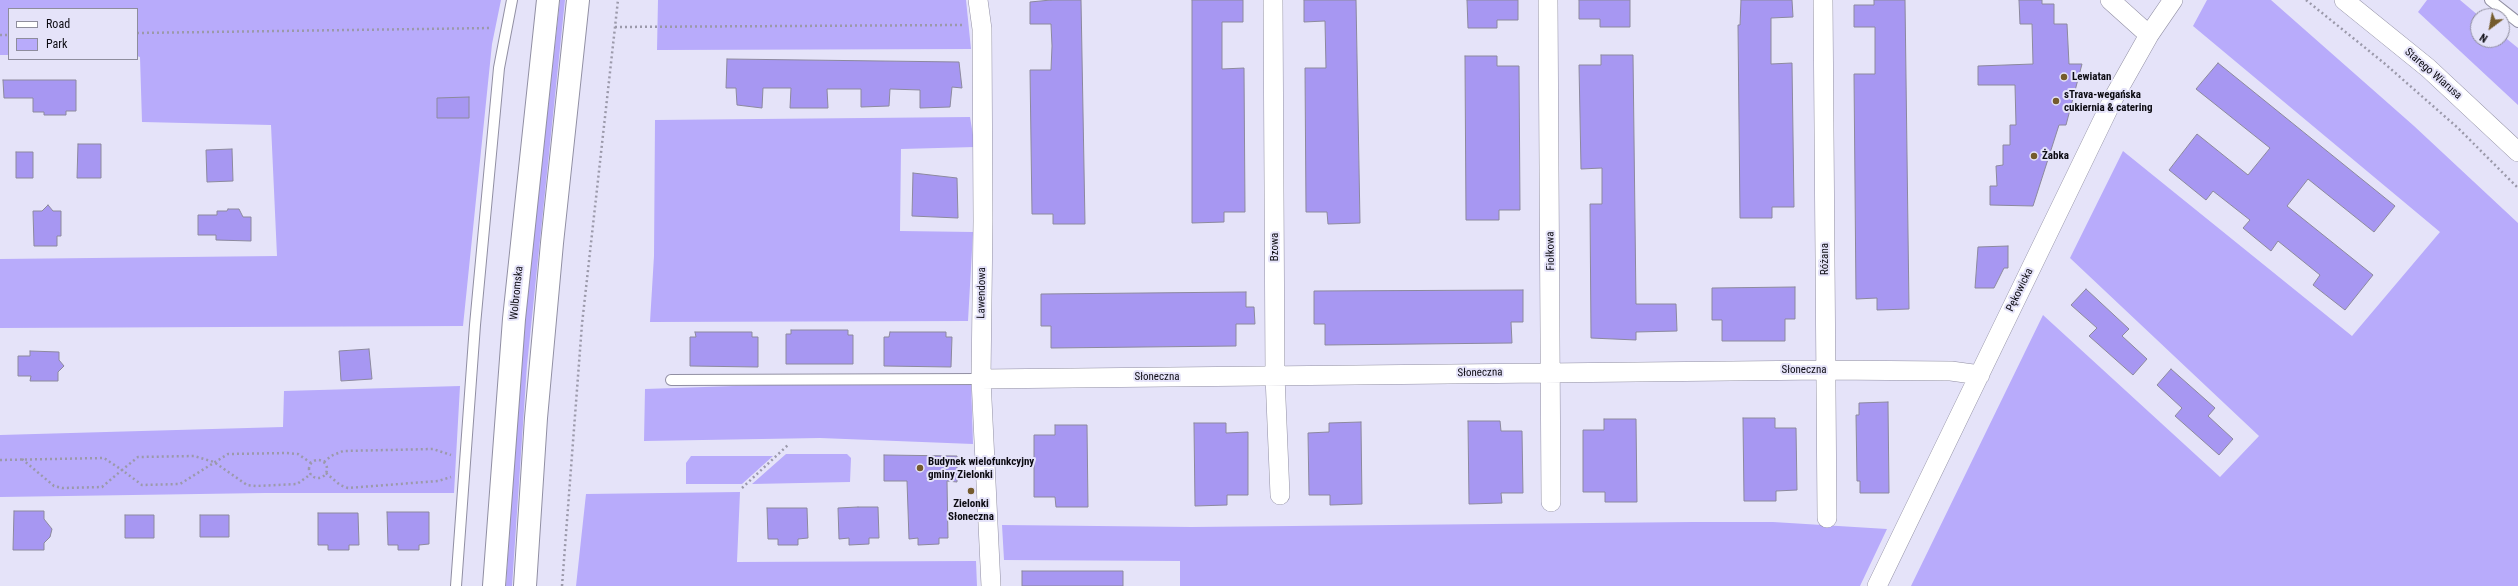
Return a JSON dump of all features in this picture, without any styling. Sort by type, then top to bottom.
[{"type":"main road","name":"Wolbromska","points":[[494,586],[514,318],[548,0]]},
{"type":"main road","points":[[525,586],[536,418],[550,259],[578,0]]},
{"type":"street","name":"Lawendowa","points":[[978,0],[981,25],[983,222],[981,379],[990,586]]},
{"type":"street","name":"Bzowa","points":[[1273,0],[1275,376],[1280,495]]},
{"type":"street","name":"Fiołkowa","points":[[1548,0],[1552,372],[1551,502]]},
{"type":"street","name":"Różana","points":[[1823,0],[1827,518]]},
{"type":"street","points":[[2110,0],[2149,35]]},
{"type":"street","name":"Pękowicka","points":[[1877,586],[2110,103],[2149,35],[2173,0]]},
{"type":"street","name":"Starego Wiarusa","points":[[2344,0],[2428,68],[2518,152]]},
{"type":"street","name":"Słoneczna","points":[[981,379],[1825,370],[1951,371],[1980,375]]},
{"type":"lane","points":[[456,586],[475,325],[499,68],[512,0]]},
{"type":"lane","points":[[2490,0],[2518,22]]},
{"type":"lane","points":[[671,380],[981,379]]},
{"type":"path","points":[[562,586],[582,324],[618,0]]},
{"type":"path","points":[[2306,0],[2384,63],[2458,128],[2518,188]]},
{"type":"path","points":[[615,27],[981,25]]},
{"type":"path","points":[[138,33],[506,28]]},
{"type":"path","points":[[742,488],[788,445]]},
{"type":"path","points":[[324,462],[331,456],[343,452],[433,449],[446,451],[455,459]]},
{"type":"path","points":[[0,460],[104,458],[142,485],[180,484],[228,454],[298,454],[311,463]]},
{"type":"path","points":[[22,459],[54,486],[62,488],[102,487],[138,457],[144,456],[194,456],[214,462],[247,485],[256,486],[297,484],[311,474]]},
{"type":"path","points":[[319,460],[324,462],[327,468],[326,473],[319,478],[311,474],[309,469],[311,463],[319,460]]},
{"type":"path","points":[[326,473],[340,485],[348,488],[438,481],[454,473]]},
{"type":"green space","points":[[0,0],[501,0],[492,44],[463,326],[0,328],[0,259],[277,256],[271,125],[142,122],[140,57],[138,56],[138,8],[8,8],[8,55],[0,55]]},
{"type":"green space","points":[[560,0],[565,0],[527,365],[512,586],[506,586],[522,341]]},
{"type":"green space","points":[[658,0],[966,0],[971,49],[657,50]]},
{"type":"green space","points":[[2207,0],[2271,0],[2414,126],[2518,223],[2518,586],[1911,586],[2043,315],[2220,477],[2259,436],[2070,258],[2123,151],[2352,336],[2440,232],[2193,26]]},
{"type":"green space","points":[[2427,0],[2460,0],[2470,8],[2470,48],[2510,48],[2510,42],[2518,48],[2518,105],[2418,12]]},
{"type":"green space","points":[[970,117],[975,147],[901,149],[900,231],[973,232],[968,321],[650,322],[654,256],[655,120]]},
{"type":"green space","points":[[971,381],[973,444],[820,438],[644,441],[645,389],[823,383]]},
{"type":"green space","points":[[460,386],[454,493],[265,493],[0,497],[0,435],[283,427],[284,391]]},
{"type":"green space","points":[[786,454],[847,454],[851,458],[850,482],[752,484]]},
{"type":"green space","points":[[691,456],[773,456],[742,484],[686,484],[686,463]]},
{"type":"green space","points":[[740,492],[737,562],[976,561],[977,586],[576,586],[586,494]]},
{"type":"green space","points":[[1773,522],[1887,529],[1860,586],[1180,586],[1180,561],[1004,560],[1002,525],[1192,527]]},
{"type":"building","points":[[1081,0],[1085,224],[1053,224],[1053,214],[1032,214],[1030,70],[1051,70],[1052,46],[1051,24],[1030,24],[1030,2]]},
{"type":"building","points":[[1192,0],[1243,0],[1243,22],[1222,22],[1222,69],[1244,68],[1245,212],[1224,212],[1224,222],[1192,223]]},
{"type":"building","points":[[1304,0],[1356,0],[1360,223],[1328,224],[1327,212],[1306,212],[1305,68],[1326,68],[1325,21],[1304,22]]},
{"type":"building","points":[[1467,0],[1518,0],[1518,20],[1497,20],[1497,28],[1468,28]]},
{"type":"building","points":[[1579,0],[1630,0],[1630,27],[1600,27],[1600,19],[1579,19]]},
{"type":"building","points":[[1741,0],[1792,0],[1793,17],[1771,18],[1771,64],[1792,63],[1794,207],[1772,207],[1772,218],[1740,218],[1738,25],[1740,25]]},
{"type":"building","points":[[1874,0],[1905,0],[1909,309],[1877,310],[1877,298],[1856,299],[1854,74],[1875,74],[1875,27],[1854,27],[1854,5],[1874,5]]},
{"type":"building","points":[[2019,0],[2042,0],[2042,4],[2054,4],[2054,24],[2067,24],[2069,64],[2082,64],[2066,125],[2059,125],[2033,206],[1990,205],[1990,186],[1997,186],[1996,166],[2003,165],[2003,145],[2010,145],[2010,125],[2016,125],[2015,85],[1978,85],[1978,66],[2033,64],[2032,24],[2020,24]]},
{"type":"building","points":[[1601,55],[1633,55],[1636,304],[1676,304],[1677,331],[1636,332],[1636,340],[1591,338],[1590,204],[1602,204],[1602,168],[1581,169],[1579,65],[1601,65]]},
{"type":"building","points":[[1465,56],[1497,56],[1497,66],[1519,66],[1520,210],[1499,210],[1499,220],[1466,220]]},
{"type":"building","points":[[727,59],[959,62],[962,88],[952,87],[950,107],[920,108],[920,90],[890,89],[889,106],[861,107],[861,89],[827,89],[828,108],[790,108],[791,88],[763,88],[762,108],[737,105],[736,88],[726,88]]},
{"type":"building","points":[[2218,63],[2395,206],[2374,232],[2308,179],[2287,206],[2373,275],[2345,310],[2313,285],[2320,275],[2278,241],[2271,251],[2243,228],[2250,220],[2213,191],[2206,200],[2169,170],[2197,134],[2248,175],[2270,148],[2196,89]]},
{"type":"building","points":[[3,80],[76,80],[76,111],[66,111],[66,115],[44,115],[44,112],[33,112],[33,98],[4,98]]},
{"type":"building","points":[[469,97],[469,118],[437,118],[437,98]]},
{"type":"building","points":[[78,144],[101,144],[101,178],[77,178]]},
{"type":"building","points":[[232,149],[233,181],[207,182],[206,150]]},
{"type":"building","points":[[16,152],[33,152],[33,178],[16,178]]},
{"type":"building","points":[[913,173],[957,178],[958,218],[912,216]]},
{"type":"building","points":[[48,205],[53,211],[61,211],[61,236],[57,236],[57,246],[34,246],[33,211],[42,211]]},
{"type":"building","points":[[228,209],[239,209],[243,217],[251,217],[251,241],[216,240],[216,235],[198,235],[198,215],[217,215],[217,211],[227,211]]},
{"type":"building","points":[[2008,246],[2008,268],[2004,268],[1994,288],[1975,288],[1978,247]]},
{"type":"building","points":[[1795,287],[1795,319],[1785,319],[1785,341],[1722,341],[1722,320],[1712,320],[1712,288]]},
{"type":"building","points":[[2086,289],[2129,329],[2122,336],[2147,359],[2133,375],[2089,336],[2097,328],[2071,305]]},
{"type":"building","points":[[1523,290],[1523,322],[1511,322],[1512,343],[1325,345],[1325,324],[1314,324],[1314,291]]},
{"type":"building","points":[[1246,292],[1246,307],[1254,307],[1255,324],[1236,324],[1236,346],[1051,348],[1051,326],[1041,326],[1041,294]]},
{"type":"building","points":[[791,330],[848,330],[848,335],[853,335],[853,364],[786,364],[786,334],[791,334]]},
{"type":"building","points":[[695,332],[752,332],[752,337],[758,337],[758,367],[690,366],[690,337],[696,337]]},
{"type":"building","points":[[890,332],[946,332],[946,337],[952,337],[951,367],[884,366],[884,337],[889,337]]},
{"type":"building","points":[[369,349],[372,379],[341,381],[339,351]]},
{"type":"building","points":[[30,351],[59,352],[59,360],[64,366],[58,372],[58,381],[30,381],[31,376],[18,376],[18,356],[30,356]]},
{"type":"building","points":[[2171,369],[2215,408],[2208,416],[2233,439],[2219,455],[2175,416],[2182,408],[2157,385]]},
{"type":"building","points":[[1888,402],[1889,493],[1860,493],[1860,481],[1857,481],[1856,415],[1859,415],[1859,403]]},
{"type":"building","points":[[1743,418],[1775,418],[1775,428],[1796,428],[1797,490],[1776,491],[1776,501],[1744,501]]},
{"type":"building","points":[[1604,419],[1636,419],[1637,502],[1605,502],[1605,492],[1583,492],[1583,430],[1604,430]]},
{"type":"building","points":[[1468,421],[1500,421],[1501,431],[1522,431],[1523,493],[1501,493],[1502,503],[1469,504]]},
{"type":"building","points":[[1361,422],[1362,504],[1330,505],[1330,495],[1309,495],[1308,433],[1329,432],[1329,423]]},
{"type":"building","points":[[1194,423],[1226,423],[1226,433],[1248,432],[1248,495],[1227,495],[1227,505],[1195,506]]},
{"type":"building","points":[[1055,425],[1087,425],[1088,507],[1056,507],[1055,497],[1034,497],[1034,435],[1055,435]]},
{"type":"building","points":[[884,455],[957,456],[957,482],[947,481],[948,538],[939,538],[939,544],[918,545],[918,538],[909,539],[907,481],[884,481]]},
{"type":"building","points":[[878,507],[879,538],[869,538],[869,544],[849,545],[849,538],[839,539],[838,508]]},
{"type":"building","points":[[767,508],[807,508],[808,538],[798,539],[798,545],[778,545],[778,539],[768,539]]},
{"type":"building","points":[[14,511],[44,511],[44,519],[52,529],[50,537],[44,543],[44,550],[13,550]]},
{"type":"building","points":[[387,512],[429,512],[429,544],[419,545],[419,550],[398,550],[398,545],[388,545]]},
{"type":"building","points":[[318,513],[358,513],[359,545],[349,545],[349,550],[328,550],[328,545],[318,545]]},
{"type":"building","points":[[125,515],[154,515],[154,538],[125,538]]},
{"type":"building","points":[[200,515],[229,515],[229,537],[200,537]]},
{"type":"building","points":[[1022,571],[1123,571],[1123,586],[1022,586]]},
{"type":"place","name":"Lewiatan","points":[[2064,77]]},
{"type":"place","name":"sTrava-wegańska cukiernia & catering","points":[[2056,101]]},
{"type":"place","name":"Żabka","points":[[2034,156]]},
{"type":"place","name":"Budynek wielofunkcyjny gminy Zielonki","points":[[920,468]]},
{"type":"place","name":"Zielonki Słoneczna","points":[[971,491]]}]
